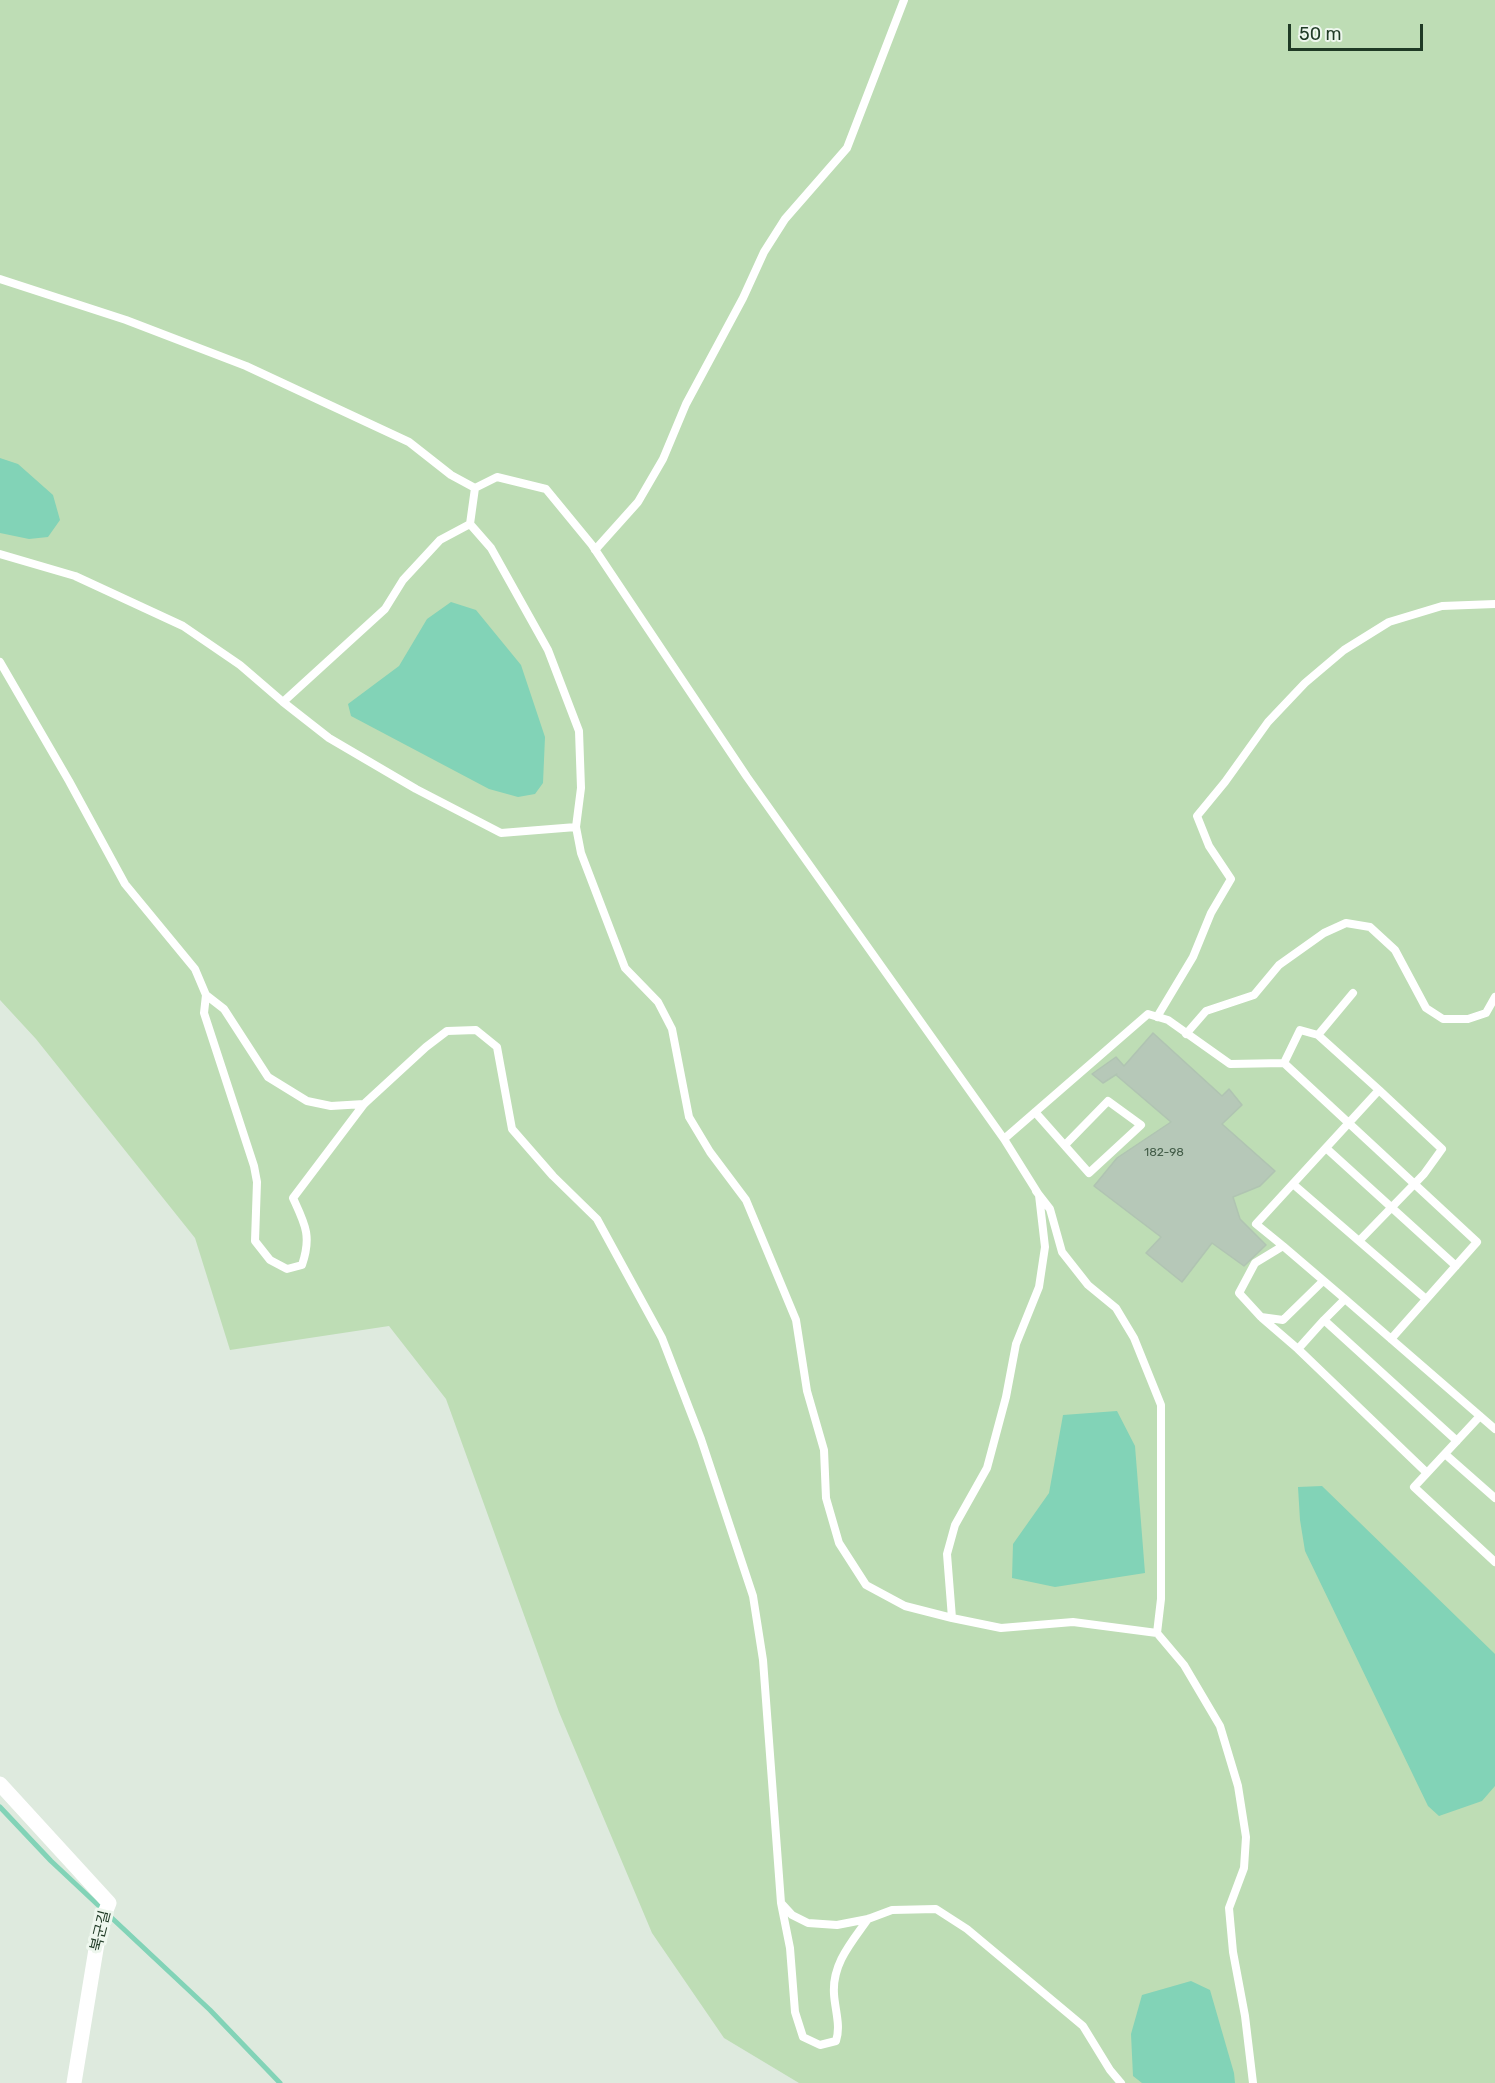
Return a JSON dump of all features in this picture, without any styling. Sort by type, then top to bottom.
[{"type":"street","name":"북군길","points":[[0,1784],[109,1903],[100,1925],[74,2083]]},
{"type":"lane","points":[[595,550],[638,502],[663,459],[686,404],[743,298],[764,252],[785,219],[847,148],[904,0]]},
{"type":"lane","points":[[0,279],[126,320],[246,366],[409,442],[451,475],[475,488]]},
{"type":"lane","points":[[475,488],[497,477],[546,489],[595,550],[747,777],[1004,1139],[1039,1195],[1045,1247],[1039,1287],[1016,1344],[1006,1397],[987,1468],[955,1525],[947,1554],[952,1618]]},
{"type":"lane","points":[[475,488],[470,524],[491,548],[548,650],[579,731],[581,788],[576,827],[581,853],[625,968],[658,1002],[672,1029],[689,1118],[710,1152],[746,1200],[796,1320],[807,1391],[824,1450],[826,1498],[839,1543],[866,1585],[905,1606],[1001,1628],[1073,1622],[1157,1634],[1184,1665],[1220,1726],[1238,1786],[1246,1837],[1244,1868],[1229,1908],[1233,1952],[1245,2016],[1253,2083]]},
{"type":"lane","points":[[283,702],[386,609],[403,580],[440,540],[470,524]]},
{"type":"lane","points":[[0,554],[75,576],[183,626],[240,665],[329,738],[416,789],[501,833],[576,827]]},
{"type":"lane","points":[[1157,1017],[1193,957],[1211,913],[1231,879],[1209,846],[1197,816],[1225,782],[1268,722],[1305,683],[1344,650],[1389,622],[1442,606],[1495,604]]},
{"type":"lane","points":[[0,662],[125,884],[195,969],[206,995],[224,1009],[268,1077],[307,1101],[331,1106],[364,1104]]},
{"type":"lane","points":[[1186,1034],[1206,1011],[1254,995],[1280,965],[1324,933],[1346,923],[1370,927],[1395,950],[1426,1008],[1443,1019],[1468,1019],[1486,1013],[1495,997]]},
{"type":"lane","points":[[1318,1035],[1353,993]]},
{"type":"lane","points":[[206,995],[204,1013],[257,1182],[255,1241],[270,1260],[287,1269],[302,1265],[307,1250],[307,1227],[293,1198],[364,1104],[426,1047],[447,1031],[476,1030],[497,1047],[512,1130],[553,1176],[597,1219],[662,1338],[701,1439],[753,1596],[763,1660],[782,1904],[790,1948],[795,2012],[803,2037],[820,2045],[836,2041],[839,2033],[834,1992],[837,1964],[868,1919]]},
{"type":"lane","points":[[1004,1139],[1148,1014],[1168,1020],[1230,1064],[1284,1063],[1477,1242],[1391,1338]]},
{"type":"lane","points":[[1284,1063],[1300,1030],[1318,1035],[1442,1149],[1414,1184],[1359,1242]]},
{"type":"lane","points":[[1379,1089],[1257,1224],[1495,1429]]},
{"type":"lane","points":[[1035,1112],[1089,1173],[1141,1125],[1108,1101],[1065,1145]]},
{"type":"lane","points":[[1326,1148],[1456,1266]]},
{"type":"lane","points":[[1293,1184],[1426,1299]]},
{"type":"lane","points":[[1036,1191],[1050,1209],[1062,1252],[1088,1285],[1116,1308],[1134,1338],[1161,1405],[1161,1599],[1157,1634]]},
{"type":"lane","points":[[1283,1246],[1255,1263],[1239,1293],[1261,1317],[1298,1349],[1427,1473]]},
{"type":"lane","points":[[1261,1317],[1283,1320],[1323,1281]]},
{"type":"lane","points":[[1298,1349],[1345,1299]]},
{"type":"lane","points":[[1324,1320],[1457,1441]]},
{"type":"lane","points":[[1480,1416],[1414,1488],[1495,1562]]},
{"type":"lane","points":[[1445,1454],[1495,1498]]},
{"type":"lane","points":[[782,1904],[792,1915],[808,1923],[837,1925],[868,1919],[892,1910],[936,1910],[944,1914],[967,1929],[1083,2026],[1110,2070],[1121,2083]]},
{"type":"shaded area","points":[[0,0],[1495,0],[1495,2083],[799,2083],[724,2038],[652,1933],[559,1712],[446,1399],[389,1326],[230,1350],[195,1238],[36,1039],[0,1000]]},
{"type":"shaded area","points":[[0,458],[18,464],[53,495],[60,520],[48,537],[29,539],[0,533]]},
{"type":"shaded area","points":[[451,602],[476,610],[521,665],[545,737],[543,783],[535,794],[518,797],[489,789],[351,716],[348,704],[399,666],[427,619]]},
{"type":"shaded area","points":[[1117,1411],[1135,1446],[1145,1573],[1055,1587],[1012,1578],[1013,1544],[1049,1493],[1063,1415]]},
{"type":"shaded area","points":[[1322,1486],[1495,1654],[1495,1786],[1482,1801],[1439,1816],[1428,1806],[1305,1551],[1298,1487]]},
{"type":"shaded area","points":[[1191,1981],[1210,1990],[1235,2083],[1142,2083],[1133,2076],[1131,2034],[1142,1995]]},
{"type":"building","points":[[1153,1033],[1222,1096],[1229,1089],[1242,1105],[1222,1124],[1275,1171],[1260,1186],[1233,1197],[1240,1219],[1266,1245],[1244,1266],[1212,1243],[1182,1282],[1146,1253],[1161,1237],[1094,1186],[1117,1158],[1171,1122],[1117,1074],[1103,1083],[1092,1074],[1116,1057],[1124,1066]]},
{"type":"waterway","points":[[0,1807],[51,1861],[210,2010],[280,2083]]}]
